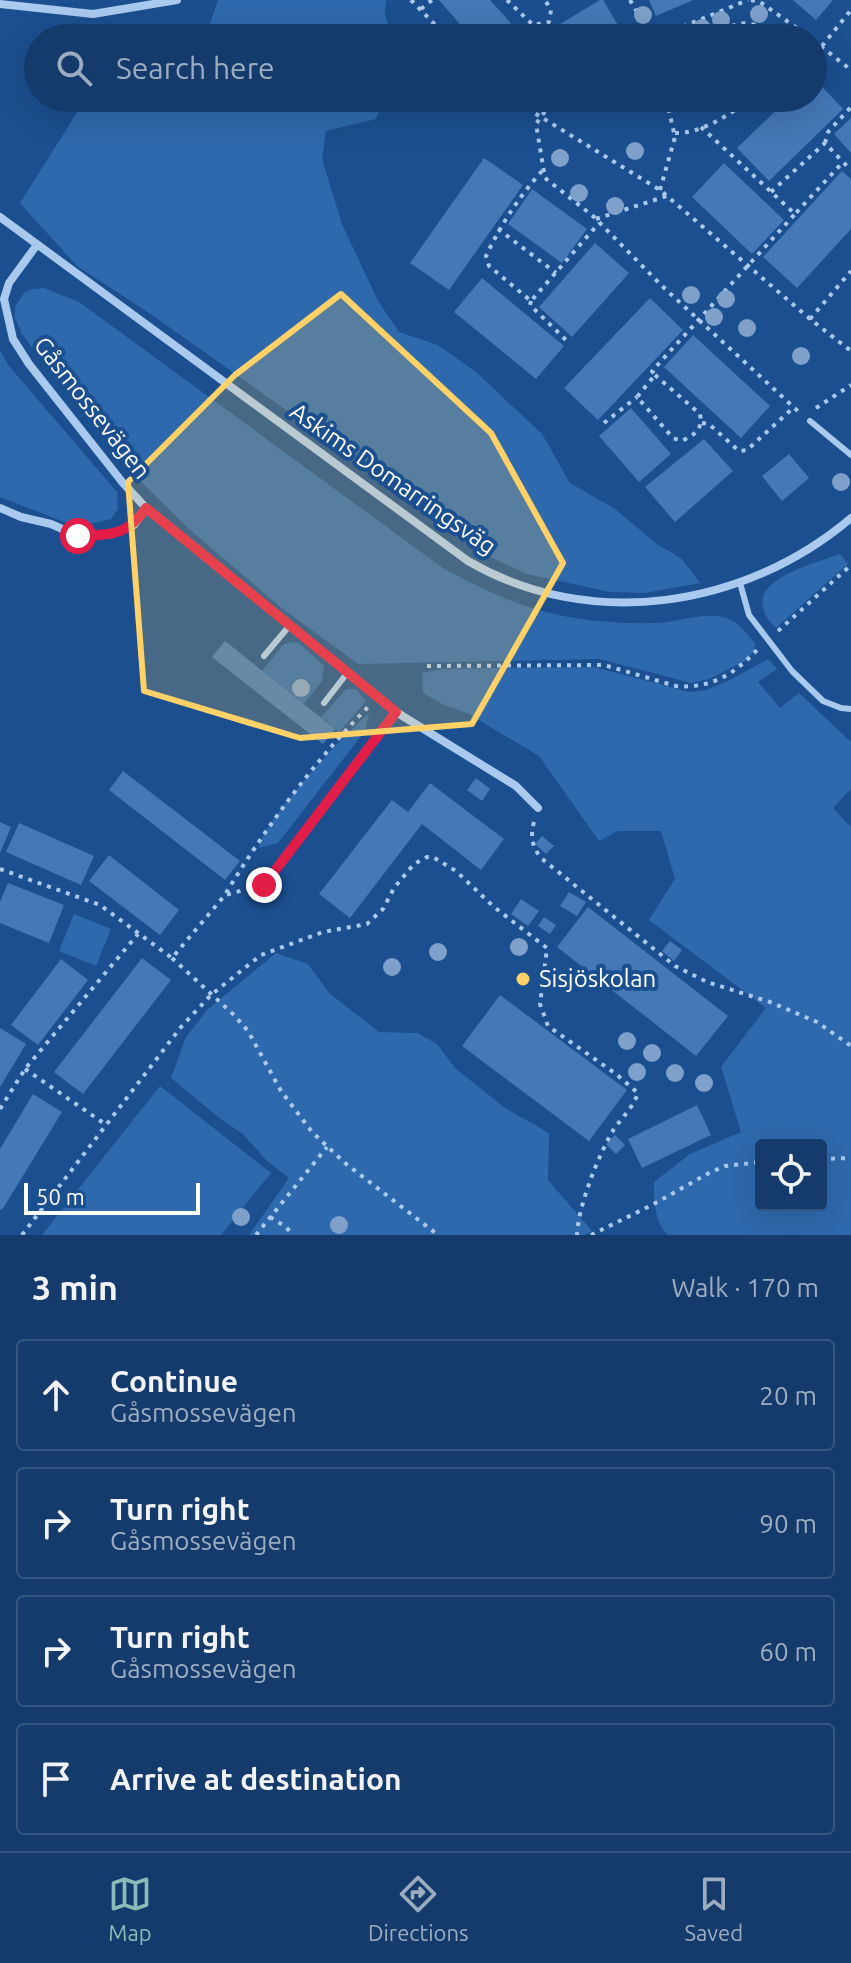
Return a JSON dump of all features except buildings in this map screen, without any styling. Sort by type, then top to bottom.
[{"type":"street","points":[[0,4],[93,14],[177,0]]},
{"type":"street","name":"Askims Domarringsväg","points":[[0,217],[468,561],[503,580],[554,596],[614,603],[679,599],[740,583],[782,565],[812,548],[851,518]]},
{"type":"street","name":"Gåsmossevägen","points":[[36,246],[9,283],[4,299],[13,339],[29,364],[123,483],[146,508],[396,712],[516,786],[538,808]]},
{"type":"street","name":"Gåsmossevägen","points":[[0,508],[78,536],[112,534],[123,530],[134,525],[146,508]]},
{"type":"street","points":[[264,885],[396,712]]},
{"type":"lane","points":[[810,421],[851,455]]},
{"type":"lane","points":[[740,583],[749,615],[792,671],[823,701],[851,709]]},
{"type":"lane","points":[[264,656],[290,625]]},
{"type":"lane","points":[[324,703],[348,672]]},
{"type":"path","points":[[411,0],[434,24]]},
{"type":"path","points":[[420,10],[432,0]]},
{"type":"path","points":[[507,0],[532,24]]},
{"type":"path","points":[[538,24],[549,22],[551,10],[545,0]]},
{"type":"path","points":[[630,0],[645,24]]},
{"type":"path","points":[[689,24],[750,0],[760,2],[789,24]]},
{"type":"path","points":[[827,40],[851,10]]},
{"type":"path","points":[[827,50],[851,70]]},
{"type":"path","points":[[771,192],[825,143],[828,132],[851,107]]},
{"type":"path","points":[[532,112],[660,190],[851,351]]},
{"type":"path","points":[[545,112],[536,124],[542,171],[551,185],[597,221],[810,421]]},
{"type":"path","points":[[660,190],[673,148],[675,133],[670,112]]},
{"type":"path","points":[[675,133],[686,134],[727,112]]},
{"type":"path","points":[[701,127],[795,214]]},
{"type":"path","points":[[825,143],[851,170]]},
{"type":"path","points":[[637,397],[673,438],[682,441],[696,434],[702,423],[700,414],[652,371],[843,162]]},
{"type":"path","points":[[531,301],[489,266],[486,256],[498,229],[542,171]]},
{"type":"path","points":[[567,341],[530,305],[531,301],[597,221],[667,196]]},
{"type":"path","points":[[498,229],[556,273]]},
{"type":"path","points":[[810,319],[851,271]]},
{"type":"path","points":[[604,423],[637,397],[655,375]]},
{"type":"path","points":[[702,423],[709,424],[739,451],[747,450],[795,410],[819,407],[851,385]]},
{"type":"path","points":[[427,666],[604,665],[676,686],[708,684],[737,671],[851,565]]},
{"type":"path","points":[[172,958],[225,895],[264,830],[308,772],[378,697]]},
{"type":"path","points":[[538,808],[532,832],[533,848],[541,858],[675,966],[707,982],[770,1002],[817,1022],[851,1046]]},
{"type":"path","points":[[22,1235],[181,1027],[211,995],[247,964],[275,949],[323,932],[367,924],[383,909],[405,872],[427,857],[433,857],[456,871],[494,907],[547,948],[540,1004],[548,1026],[638,1093],[635,1103],[612,1132],[597,1160],[577,1235]]},
{"type":"path","points":[[0,869],[100,905],[172,958],[248,1031],[298,1116],[327,1147],[438,1235]]},
{"type":"path","points":[[225,895],[264,885]]},
{"type":"path","points":[[0,1109],[25,1069],[138,934]]},
{"type":"path","points":[[25,1069],[105,1125]]},
{"type":"path","points":[[256,1235],[327,1147]]},
{"type":"path","points":[[827,1159],[851,1158]]},
{"type":"path","points":[[591,1235],[709,1173],[725,1166],[755,1163]]},
{"type":"path","points":[[270,1216],[293,1235]]},
{"type":"highlighted area","points":[[341,294],[491,433],[563,563],[472,724],[300,738],[144,691],[128,482],[235,375]]},
{"type":"shaded area","points":[[218,0],[386,0],[388,24],[210,24]]},
{"type":"shaded area","points":[[77,112],[379,112],[376,119],[326,131],[322,159],[342,224],[378,301],[399,332],[438,345],[476,372],[542,434],[570,483],[615,509],[657,544],[682,559],[700,583],[645,593],[610,592],[527,574],[477,551],[290,413],[77,266],[20,203]]},
{"type":"shaded area","points":[[44,288],[79,302],[459,577],[523,605],[575,618],[644,623],[705,616],[725,617],[739,625],[755,643],[754,651],[745,661],[709,679],[691,683],[600,659],[358,664],[279,606],[189,529],[123,464],[22,334],[15,318],[15,307],[24,293]]},
{"type":"shaded area","points":[[0,350],[9,366],[117,492],[118,509],[111,519],[77,527],[0,497]]},
{"type":"shaded area","points":[[840,554],[848,564],[776,628],[765,613],[763,599],[768,588],[794,571]]},
{"type":"shaded area","points":[[299,643],[324,666],[322,681],[304,704],[262,671],[283,645]]},
{"type":"shaded area","points":[[768,659],[777,669],[758,682],[780,708],[799,693],[851,742],[851,789],[833,808],[851,827],[851,1235],[668,1235],[663,1230],[656,1210],[654,1182],[690,1154],[741,1132],[721,1067],[766,1008],[649,920],[675,879],[661,831],[618,831],[599,841],[539,756],[467,713],[423,693],[422,673],[442,669],[594,667],[690,692],[706,690]]},
{"type":"shaded area","points":[[346,689],[356,689],[366,701],[339,732],[321,717]]},
{"type":"shaded area","points":[[369,713],[365,731],[278,843],[259,848],[263,836],[289,799]]},
{"type":"shaded area","points":[[74,914],[111,929],[96,966],[59,951]]},
{"type":"shaded area","points":[[276,953],[308,964],[329,993],[379,1032],[417,1033],[437,1044],[455,1068],[505,1108],[549,1133],[548,1180],[592,1231],[585,1235],[249,1235],[289,1178],[266,1160],[243,1134],[171,1078],[186,1037],[207,1010]]},
{"type":"shaded area","points":[[160,1086],[271,1173],[221,1235],[42,1235]]},
{"type":"place","name":"Sisjöskolan","points":[[523,979]]},
{"type":"route","points":[[78,536],[112,534],[134,525],[146,508],[396,712],[264,885]]}]
